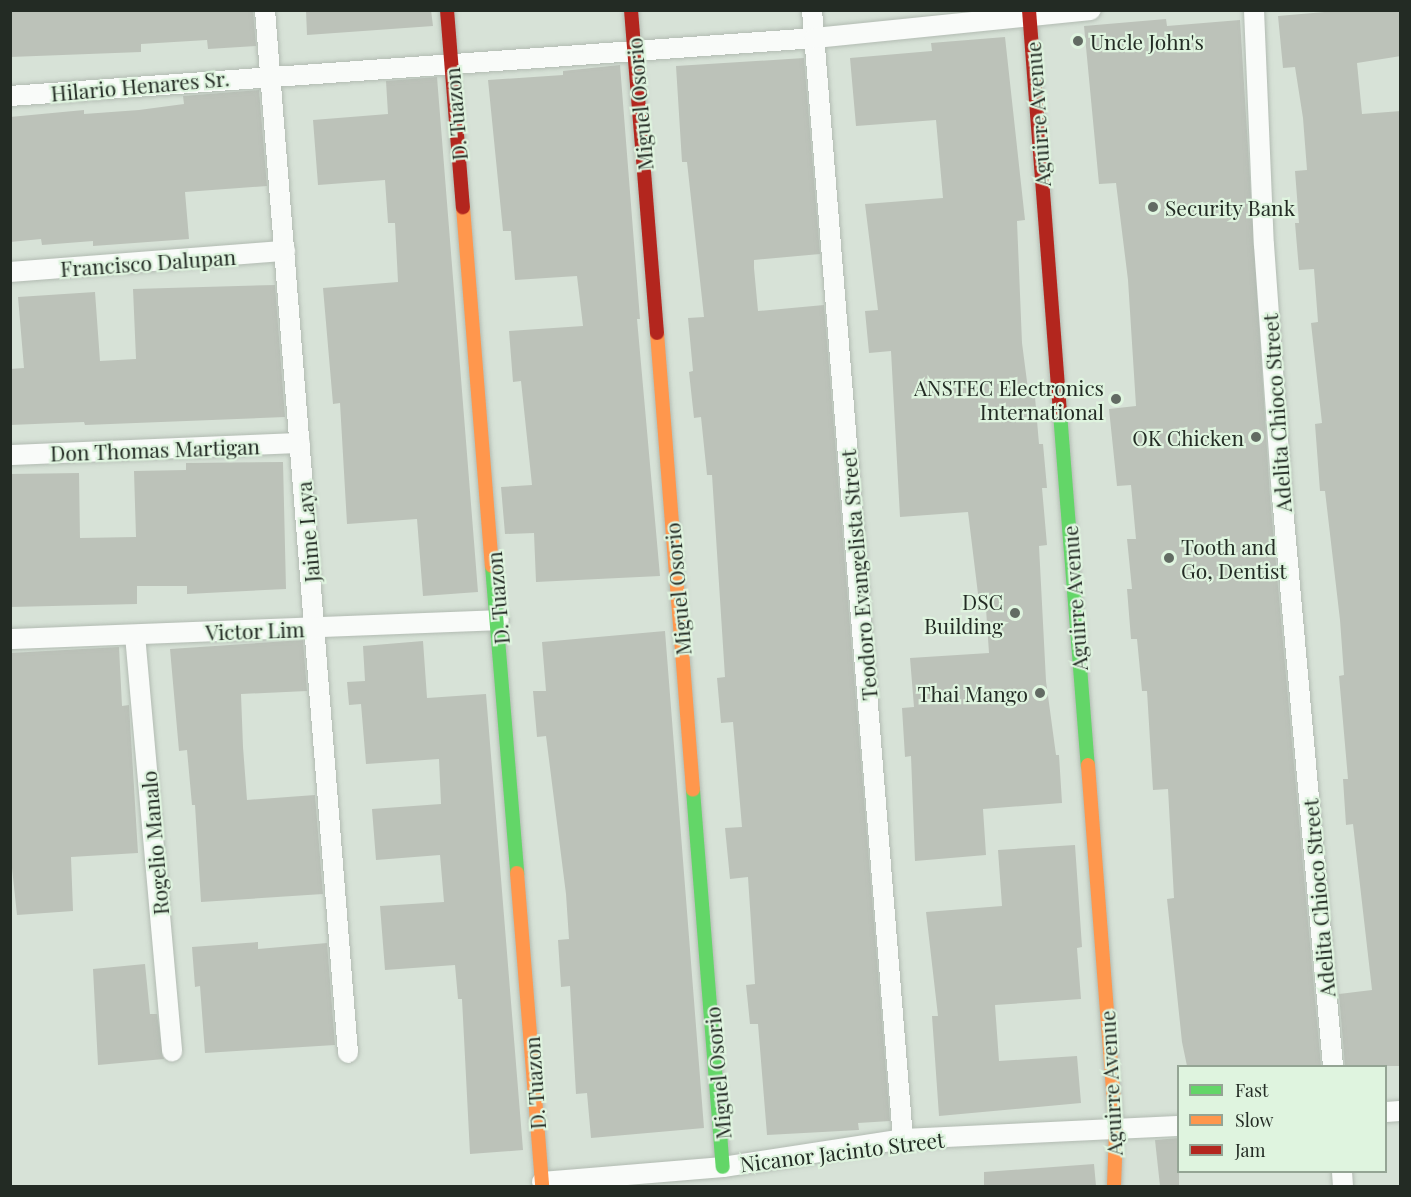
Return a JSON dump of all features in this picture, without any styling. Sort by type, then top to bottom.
[{"type":"street","name":"Jaime Laya","points":[[265,10],[348,1053]]},
{"type":"street","name":"D. Tuazon","points":[[447,10],[499,620],[542,1184]]},
{"type":"street","name":"Miguel Osorio","points":[[632,10],[723,1167]]},
{"type":"street","name":"Teodoro Evangelista Street","points":[[812,10],[903,1139]]},
{"type":"street","name":"Hilario Henares Sr.","points":[[10,96],[270,76],[451,66],[814,38],[1029,14],[1091,10]]},
{"type":"street","name":"Adelita Chioco Street","points":[[1254,10],[1264,245],[1282,496],[1333,1065]]},
{"type":"street","name":"Aguirre Avenue","points":[[1029,14],[1116,1131],[1114,1186]]},
{"type":"street","name":"Francisco Dalupan","points":[[10,272],[285,251]]},
{"type":"street","name":"Don Thomas Martigan","points":[[10,455],[300,444]]},
{"type":"street","name":"Victor Lim","points":[[10,639],[499,620]]},
{"type":"street","name":"Rogelio Manalo","points":[[135,635],[172,1051]]},
{"type":"street","name":"Nicanor Jacinto Street","points":[[542,1184],[723,1167],[903,1139],[1064,1129],[1116,1131],[1177,1126]]},
{"type":"building","points":[[10,10],[253,10],[256,46],[208,49],[207,40],[141,44],[141,52],[10,57]]},
{"type":"building","points":[[306,10],[431,10],[433,26],[307,35]]},
{"type":"building","points":[[1348,10],[1401,10],[1401,56],[1357,63],[1362,114],[1401,111],[1401,1066],[1345,1065],[1339,994],[1372,990],[1353,824],[1346,825],[1343,779],[1348,779],[1339,676],[1344,675],[1340,620],[1325,491],[1320,491],[1315,424],[1322,423],[1311,323],[1318,322],[1314,269],[1299,270],[1295,223],[1299,223],[1295,171],[1307,170],[1303,118],[1295,67],[1283,68],[1278,16]]},
{"type":"building","points":[[1166,19],[1167,26],[1240,20],[1270,497],[1321,1065],[1187,1065],[1182,1042],[1167,899],[1174,898],[1168,789],[1153,790],[1147,691],[1142,691],[1137,639],[1131,639],[1127,589],[1132,589],[1127,539],[1136,539],[1131,485],[1117,486],[1109,409],[1136,406],[1128,280],[1116,183],[1099,184],[1084,26]]},
{"type":"building","points":[[1005,37],[1025,220],[1017,221],[1022,343],[1029,397],[1035,397],[1039,444],[1043,444],[1047,488],[1042,488],[1047,545],[1039,546],[1046,681],[1056,755],[1059,755],[1062,803],[983,809],[986,855],[915,861],[911,756],[905,757],[902,708],[914,707],[910,658],[989,653],[985,594],[978,594],[968,512],[900,517],[891,351],[869,353],[865,311],[878,310],[865,204],[943,198],[936,120],[856,126],[850,58],[932,51],[931,43]]},
{"type":"building","points":[[804,58],[820,254],[754,260],[754,268],[758,311],[824,305],[890,1121],[858,1123],[859,1130],[767,1135],[758,1024],[750,1024],[746,985],[755,984],[748,877],[730,879],[725,828],[742,827],[733,722],[721,723],[717,678],[725,677],[712,475],[707,475],[701,417],[694,418],[689,372],[693,371],[688,318],[704,317],[687,162],[682,162],[676,66]]},
{"type":"building","points":[[620,65],[640,319],[637,319],[660,576],[536,582],[534,533],[505,534],[501,487],[532,485],[521,381],[513,382],[509,331],[583,326],[577,276],[515,280],[511,231],[503,231],[488,80],[563,75],[563,71]]},
{"type":"building","points":[[437,77],[478,592],[423,596],[417,519],[347,524],[340,403],[333,404],[323,288],[398,282],[395,223],[388,223],[385,180],[318,185],[313,120],[388,114],[386,81]]},
{"type":"building","points":[[259,90],[267,186],[185,192],[189,239],[93,246],[93,241],[42,245],[41,239],[10,242],[10,117],[84,110],[84,114],[139,110],[184,104],[183,96]]},
{"type":"building","points":[[275,285],[285,417],[85,425],[84,422],[10,425],[10,369],[24,368],[18,297],[95,292],[100,361],[136,359],[133,289]]},
{"type":"building","points":[[283,462],[286,589],[187,594],[187,586],[137,586],[137,604],[10,607],[10,474],[79,473],[80,538],[136,537],[134,471],[186,470],[186,463]]},
{"type":"building","points":[[665,631],[704,1128],[591,1138],[587,1093],[576,1094],[570,986],[561,987],[558,940],[569,939],[566,894],[546,736],[537,737],[533,691],[546,691],[542,642]]},
{"type":"building","points":[[303,640],[307,691],[241,694],[247,800],[315,795],[323,894],[201,902],[195,805],[192,805],[187,750],[179,751],[170,649]]},
{"type":"building","points":[[423,641],[427,698],[486,694],[523,1150],[470,1154],[462,999],[458,999],[455,965],[385,970],[380,906],[444,902],[440,855],[376,860],[372,809],[441,804],[439,759],[366,764],[361,704],[349,705],[347,682],[365,681],[363,646]]},
{"type":"building","points":[[119,647],[122,706],[129,705],[138,853],[71,857],[73,911],[17,915],[10,849],[10,653]]},
{"type":"building","points":[[1075,845],[1082,947],[1077,948],[1081,999],[995,1005],[999,1061],[1077,1056],[1081,1103],[939,1116],[932,1016],[938,1016],[926,912],[1002,906],[998,850]]},
{"type":"building","points":[[258,942],[258,949],[327,943],[335,1045],[205,1053],[200,986],[195,987],[192,947]]},
{"type":"building","points":[[145,964],[150,1014],[157,1014],[164,1059],[98,1065],[93,969]]},
{"type":"building","points":[[1177,1138],[1179,1186],[1160,1186],[1155,1140]]},
{"type":"building","points":[[1094,1164],[1096,1186],[984,1186],[984,1172]]},
{"type":"traffic: fast","points":[[1060,413],[1088,765]]},
{"type":"traffic: fast","points":[[492,566],[517,873]]},
{"type":"traffic: fast","points":[[693,790],[723,1167]]},
{"type":"traffic: slow","points":[[463,207],[492,566]]},
{"type":"traffic: slow","points":[[657,333],[693,790]]},
{"type":"traffic: slow","points":[[1088,765],[1116,1131],[1114,1186]]},
{"type":"traffic: slow","points":[[517,873],[542,1186]]},
{"type":"traffic: jam","points":[[447,10],[463,207]]},
{"type":"traffic: jam","points":[[631,10],[657,333]]},
{"type":"traffic: jam","points":[[1029,10],[1060,413]]},
{"type":"place","name":"Uncle John's","points":[[1078,41]]},
{"type":"place","name":"Security Bank","points":[[1153,207]]},
{"type":"place","name":"ANSTEC Electronics International","points":[[1116,399]]},
{"type":"place","name":"OK Chicken","points":[[1256,437]]},
{"type":"place","name":"Tooth and Go, Dentist","points":[[1169,558]]},
{"type":"place","name":"DSC Building","points":[[1015,613]]},
{"type":"place","name":"Thai Mango","points":[[1040,693]]}]
